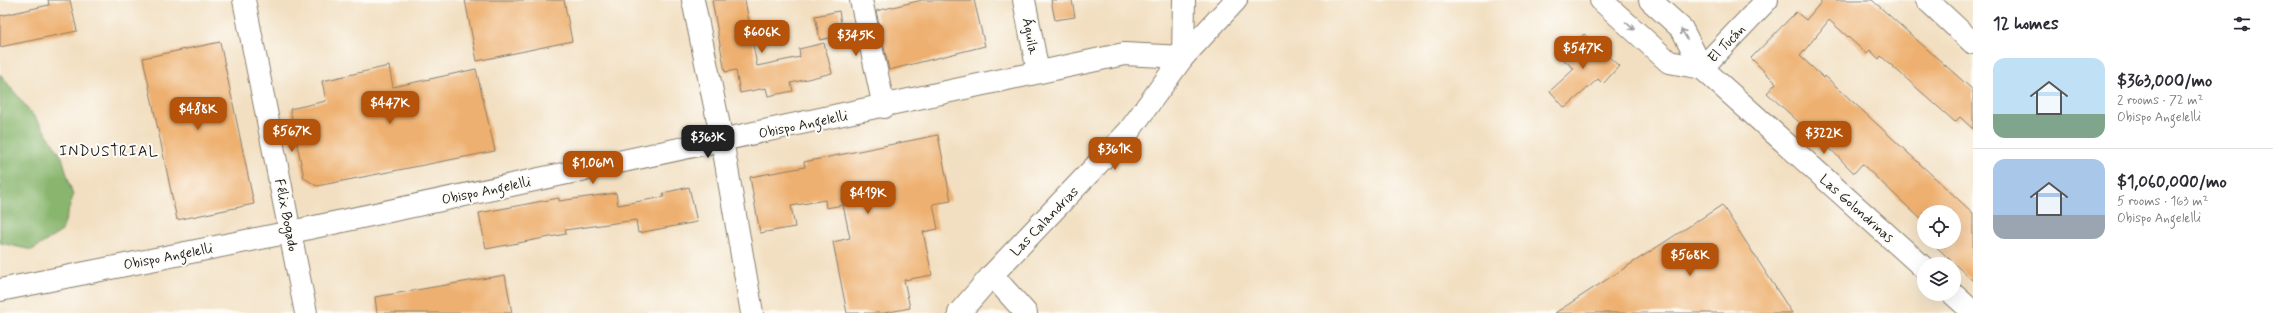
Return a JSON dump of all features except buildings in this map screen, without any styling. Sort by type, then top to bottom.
[{"type":"street","name":"Félix Bogado","points":[[244,0],[306,313]]},
{"type":"street","points":[[693,0],[722,140],[752,313]]},
{"type":"street","points":[[861,0],[884,107]]},
{"type":"street","name":"Águila","points":[[1024,0],[1038,72]]},
{"type":"street","points":[[1183,57],[1184,0]]},
{"type":"street","name":"Las Calandrias","points":[[959,313],[992,275],[1129,131],[1183,57],[1236,0]]},
{"type":"street","points":[[1601,0],[1669,62],[1702,68]]},
{"type":"street","name":"Las Golondrinas","points":[[1650,0],[1682,29],[1702,68],[1917,262]]},
{"type":"street","name":"El Tucán","points":[[1702,68],[1767,0]]},
{"type":"street","points":[[1927,0],[1973,43]]},
{"type":"street","name":"Obispo Angelelli","points":[[0,290],[291,232],[884,107],[1124,54],[1183,57]]},
{"type":"street","points":[[992,275],[1026,313]]},
{"type":"street","points":[[1961,301],[1973,312]]},
{"type":"green space","points":[[0,74],[41,125],[62,157],[73,196],[62,231],[32,250],[0,243]]},
{"type":"district","name":"INDUSTRIAL","points":[[109,151]]}]
